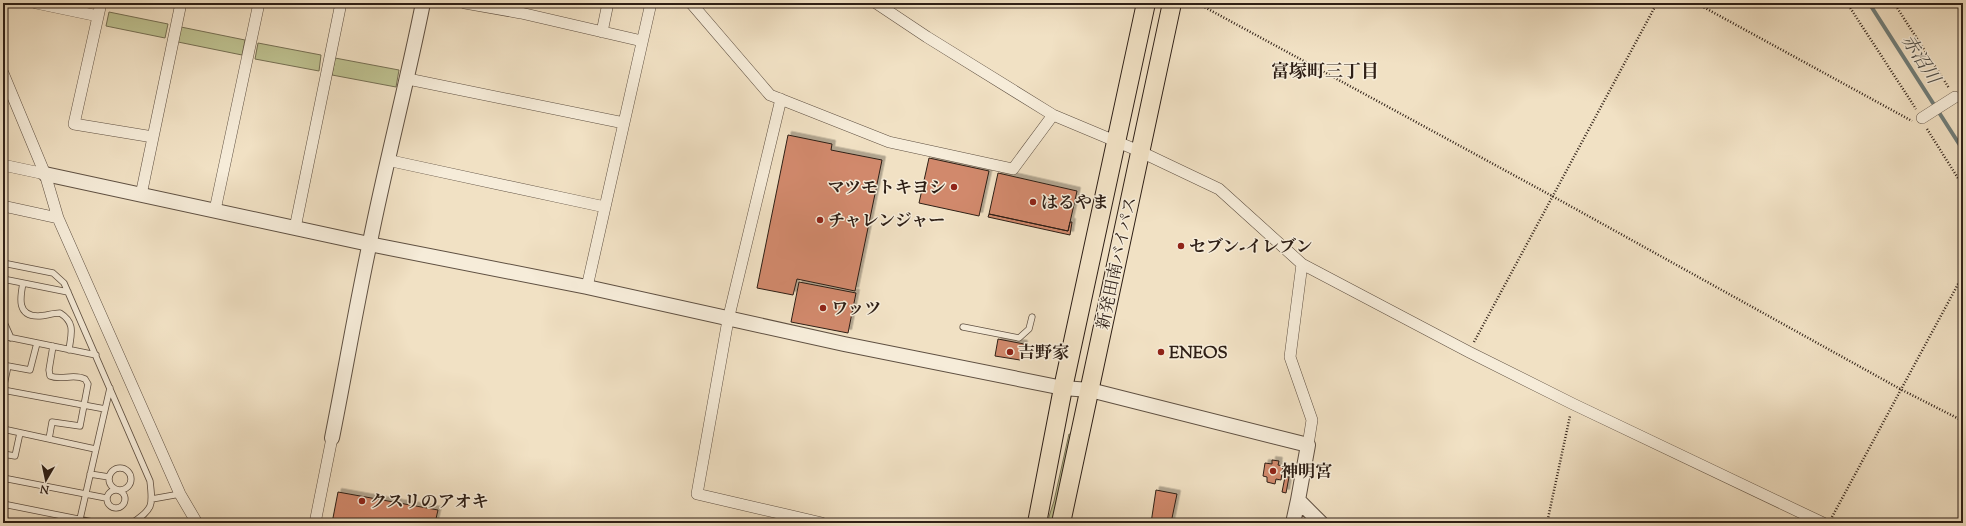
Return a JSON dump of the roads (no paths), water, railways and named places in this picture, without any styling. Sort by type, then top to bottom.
[{"type":"highway","name":"新発田南バイパス","points":[[1038,523],[1063,388],[1146,3]]},
{"type":"highway","name":"新発田南バイパス","points":[[1061,523],[1139,151],[1172,3]]},
{"type":"street","points":[[36,3],[98,16]]},
{"type":"street","points":[[101,3],[74,124],[153,137]]},
{"type":"street","points":[[141,195],[181,3]]},
{"type":"street","points":[[215,210],[259,3]]},
{"type":"street","points":[[295,228],[341,3]]},
{"type":"street","points":[[315,523],[369,244],[387,160],[408,79],[423,3]]},
{"type":"street","points":[[465,3],[522,8],[602,32],[642,41]]},
{"type":"street","points":[[602,32],[608,3]]},
{"type":"street","points":[[587,287],[651,3]]},
{"type":"street","points":[[691,3],[770,95],[889,142],[1013,169],[1053,115]]},
{"type":"street","points":[[876,3],[927,37],[1053,115],[1117,141],[1219,189],[1302,264],[1468,352],[1573,404],[1823,523]]},
{"type":"street","points":[[4,77],[45,174],[58,218],[180,494],[197,523]]},
{"type":"street","points":[[408,79],[624,123]]},
{"type":"street","points":[[1919,123],[1955,97]]},
{"type":"street","points":[[781,99],[728,320],[697,494],[807,521],[822,523]]},
{"type":"street","points":[[387,160],[605,207]]},
{"type":"street","points":[[3,165],[369,244],[587,287],[728,320],[1063,388],[1090,390],[1308,445]]},
{"type":"street","points":[[3,206],[58,218]]},
{"type":"street","points":[[1293,523],[1312,420],[1290,357],[1302,264]]},
{"type":"street","points":[[1298,500],[1320,523]]},
{"type":"lane","points":[[3,263],[53,273],[64,283],[150,481],[152,499],[148,512],[132,523]]},
{"type":"lane","points":[[3,279],[68,292]]},
{"type":"lane","points":[[23,283],[20,302],[21,309],[29,315],[39,316],[60,313],[68,318],[71,327],[69,350]]},
{"type":"lane","points":[[963,327],[1020,338],[1030,329],[1032,317]]},
{"type":"lane","points":[[3,320],[10,338]]},
{"type":"lane","points":[[3,336],[96,355]]},
{"type":"lane","points":[[37,343],[30,370],[8,366],[3,390],[105,409]]},
{"type":"lane","points":[[49,439],[52,422],[80,426],[88,384],[85,379],[72,375],[63,378],[50,376],[49,370],[53,346]]},
{"type":"lane","points":[[80,519],[110,387]]},
{"type":"lane","points":[[3,430],[95,449]]},
{"type":"lane","points":[[3,454],[15,456],[20,433]]},
{"type":"lane","points":[[109,477],[110,483],[118,489],[124,494],[125,498],[122,506],[114,508],[107,503],[106,498],[110,491],[118,489],[128,487],[131,478],[129,473],[126,470],[117,468],[109,477]]},
{"type":"lane","points":[[90,474],[109,477]]},
{"type":"lane","points":[[3,478],[106,498]]},
{"type":"lane","points":[[152,499],[180,494]]},
{"type":"lane","points":[[3,504],[98,523]]},
{"type":"waterway","name":"赤沼川","points":[[1869,3],[1963,150]]},
{"type":"place","name":"マツモトキヨシ","points":[[954,187]]},
{"type":"place","name":"はるやま","points":[[1033,202]]},
{"type":"place","name":"チャレンジャー","points":[[820,220]]},
{"type":"place","name":"セブン-イレブン","points":[[1181,246]]},
{"type":"place","name":"ワッツ","points":[[823,308]]},
{"type":"place","name":"吉野家","points":[[1010,352]]},
{"type":"place","name":"ENEOS","points":[[1161,352]]},
{"type":"place","name":"神明宮","points":[[1273,471]]},
{"type":"place","name":"クスリのアオキ","points":[[362,501]]},
{"type":"district","name":"富塚町三丁目","points":[[1325,71]]}]
